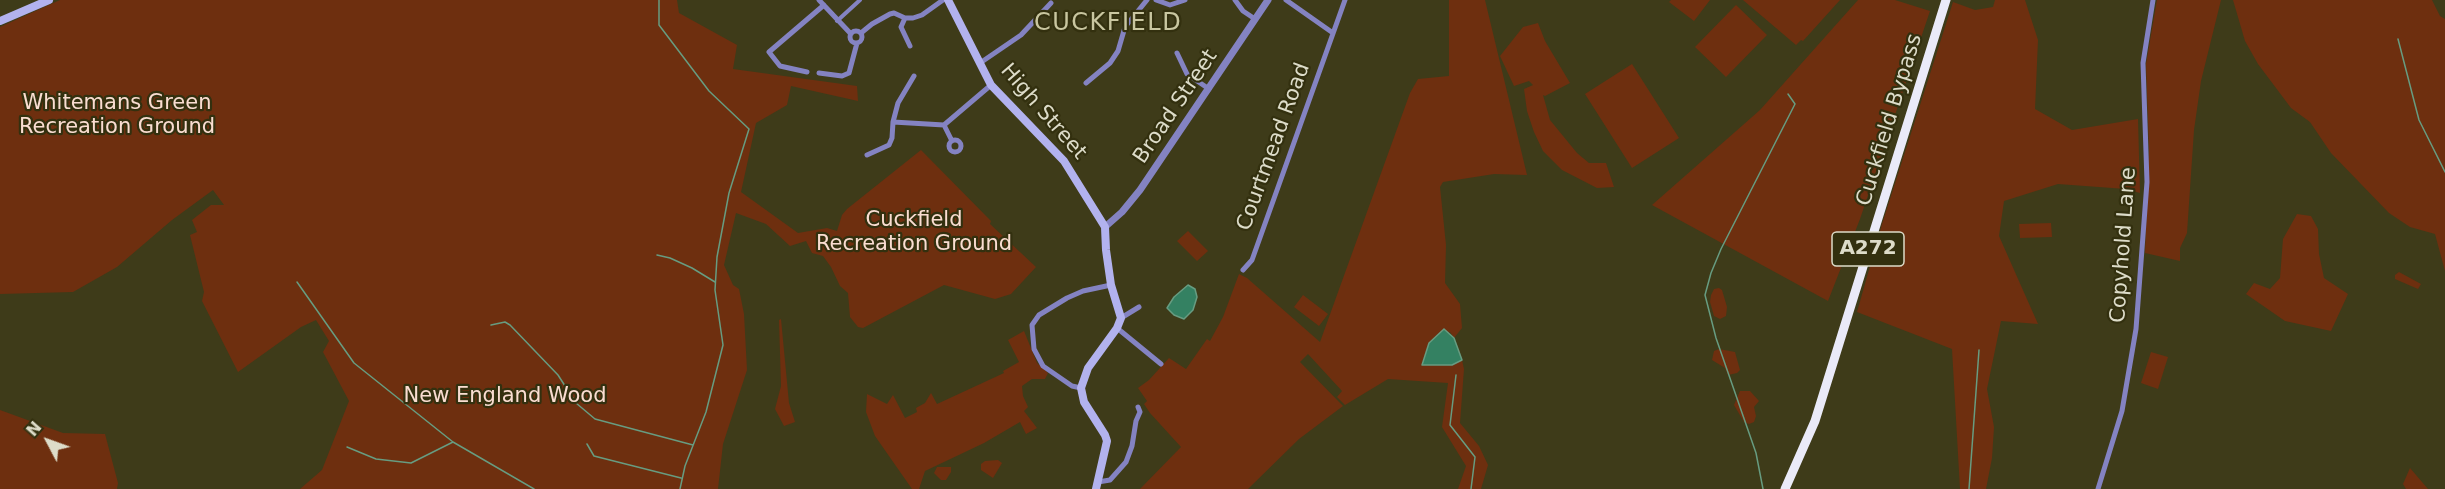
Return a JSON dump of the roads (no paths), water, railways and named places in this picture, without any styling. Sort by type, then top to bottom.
[{"type":"highway","name":"Cuckfield Bypass","points":[[1785,489],[1815,421],[1946,0]]},
{"type":"main road","points":[[0,21],[49,0]]},
{"type":"main road","name":"High Street","points":[[948,0],[991,85],[1064,161],[1105,227],[1111,285],[1121,318]]},
{"type":"main road","points":[[1097,486],[1107,441],[1084,402],[1081,388],[1089,368],[1117,328],[1121,318]]},
{"type":"street","points":[[837,21],[860,0]]},
{"type":"street","points":[[861,33],[890,14],[894,13],[905,18],[922,15],[943,0]]},
{"type":"street","points":[[1086,83],[1110,63],[1118,51],[1125,27],[1147,0]]},
{"type":"street","points":[[1156,0],[1170,4],[1185,0]]},
{"type":"street","points":[[1235,0],[1243,11],[1255,19]]},
{"type":"street","name":"Broad Street","points":[[1105,227],[1131,203],[1268,0]]},
{"type":"street","points":[[1286,0],[1333,33]]},
{"type":"street","name":"Courtmead Road","points":[[1243,270],[1252,260],[1345,0]]},
{"type":"street","name":"Copyhold Lane","points":[[2098,489],[2122,411],[2136,329],[2147,182],[2143,63],[2153,0]]},
{"type":"street","points":[[807,72],[780,66],[769,52],[822,3],[850,34],[852,41],[857,43]]},
{"type":"street","points":[[980,63],[1021,34],[1051,3]]},
{"type":"street","points":[[905,18],[901,27],[910,46]]},
{"type":"street","points":[[850,34],[855,31],[861,33]]},
{"type":"street","points":[[819,74],[842,76],[849,73],[861,33]]},
{"type":"street","points":[[1177,53],[1187,74],[1209,88]]},
{"type":"street","points":[[867,155],[889,145],[898,103],[914,76]]},
{"type":"street","points":[[893,122],[944,125],[991,85]]},
{"type":"street","points":[[944,125],[952,141]]},
{"type":"street","points":[[1081,388],[1072,386],[1043,366],[1034,349],[1032,325],[1039,315],[1067,298],[1083,291],[1111,285]]},
{"type":"street","points":[[1121,318],[1139,307]]},
{"type":"street","points":[[1117,328],[1161,364]]},
{"type":"street","points":[[1097,486],[1110,480],[1126,462],[1140,412],[1138,407]]},
{"type":"waterway","points":[[659,0],[659,25],[709,91],[749,129],[729,193],[717,257],[715,290],[723,345],[706,412],[685,466],[680,489]]},
{"type":"waterway","points":[[2398,39],[2419,120],[2445,172]]},
{"type":"waterway","points":[[1763,489],[1756,453],[1716,338],[1705,295],[1721,249],[1795,104],[1788,94]]},
{"type":"waterway","points":[[657,255],[692,268],[715,282]]},
{"type":"waterway","points":[[297,282],[354,363],[453,442],[534,489]]},
{"type":"waterway","points":[[491,325],[505,322],[510,325],[558,375],[576,403],[595,419],[693,445]]},
{"type":"waterway","points":[[1969,489],[1979,350]]},
{"type":"waterway","points":[[1456,375],[1450,425],[1475,457],[1471,489]]},
{"type":"waterway","points":[[347,447],[376,459],[411,463],[453,442]]},
{"type":"waterway","points":[[587,444],[594,456],[681,478]]},
{"type":"district","name":"CUCKFIELD","points":[[1108,24]]},
{"type":"park label","name":"Whitemans Green Recreation Ground","points":[[117,116]]},
{"type":"park label","name":"Cuckfield Recreation Ground","points":[[914,233]]},
{"type":"park label","name":"New England Wood","points":[[505,397]]}]
